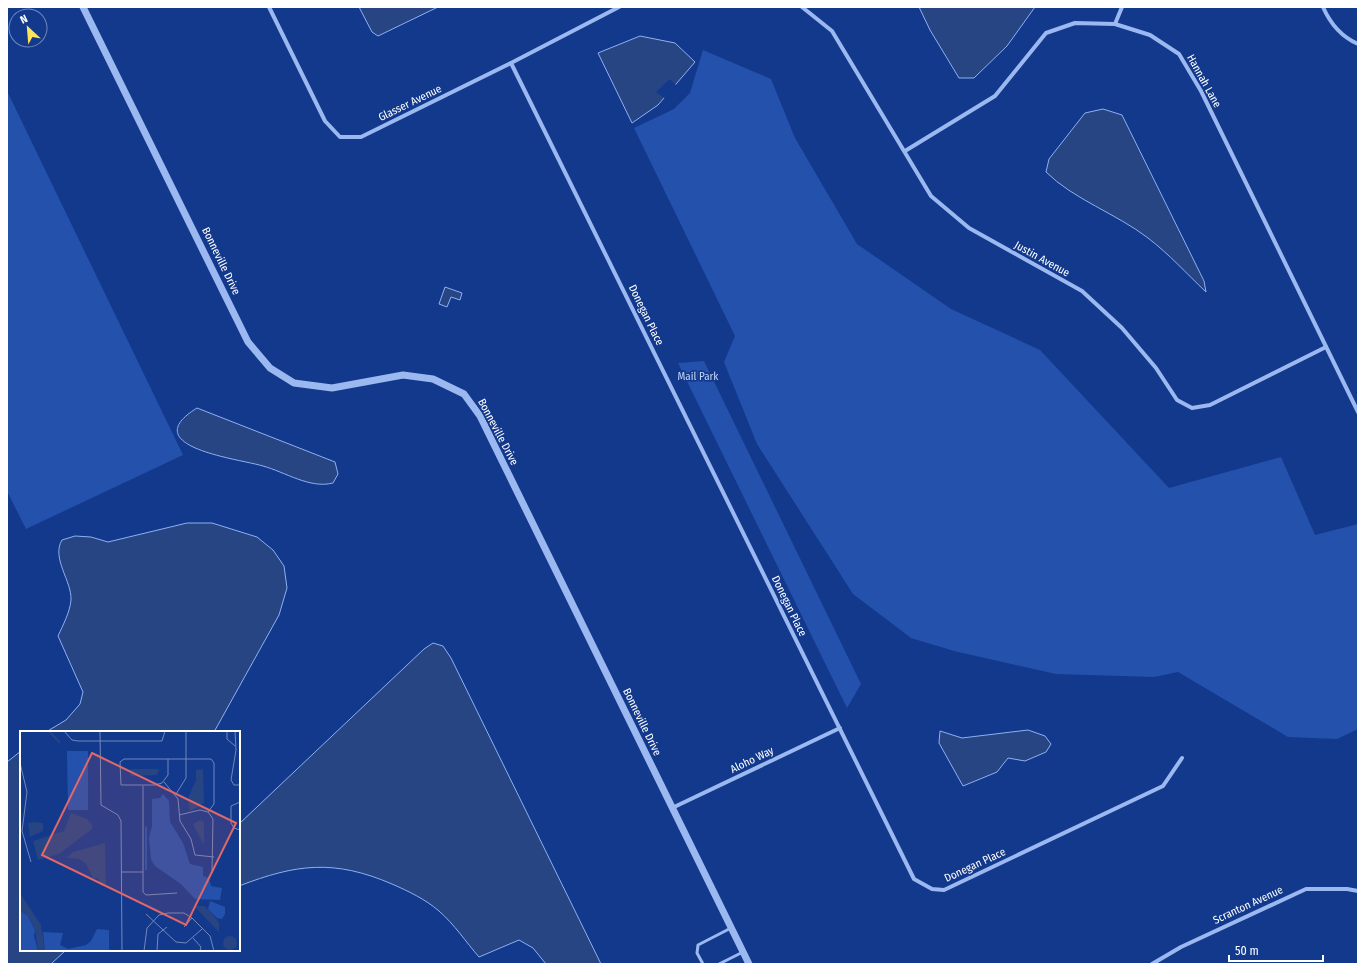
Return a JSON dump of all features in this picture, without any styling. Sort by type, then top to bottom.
[{"type":"street","name":"Bonneville Drive","points":[[84,7],[248,342],[270,368],[294,383],[332,388],[403,376],[433,378],[464,394],[480,416],[749,964]]},
{"type":"street","name":"Glasser Avenue","points":[[269,7],[325,121],[340,137],[361,137],[511,63],[618,7]]},
{"type":"street","name":"Justin Avenue","points":[[802,7],[832,31],[931,196],[969,228],[1082,291],[1122,328],[1156,368],[1177,400],[1192,408],[1210,405],[1326,346]]},
{"type":"street","points":[[1115,24],[1122,7]]},
{"type":"street","points":[[1323,7],[1328,18],[1347,39],[1358,44]]},
{"type":"street","name":"Hannah Lane","points":[[905,151],[995,96],[1046,33],[1075,23],[1115,24],[1150,35],[1178,54],[1201,91],[1358,412]]},
{"type":"street","name":"Donegan Place","points":[[511,63],[914,879],[932,889],[944,890],[1163,786],[1182,758]]},
{"type":"street","name":"Aloho Way","points":[[672,808],[840,728]]},
{"type":"street","name":"Scranton Avenue","points":[[1152,964],[1181,947],[1306,889],[1347,889],[1358,891]]},
{"type":"lane","points":[[703,964],[697,953],[698,945],[731,928]]},
{"type":"lane","points":[[719,964],[743,952]]},
{"type":"green space","points":[[703,50],[771,79],[795,138],[857,244],[951,309],[1040,350],[1169,488],[1281,457],[1315,535],[1358,524],[1358,729],[1337,739],[1288,737],[1178,672],[1154,677],[1056,674],[954,651],[911,638],[853,594],[757,444],[724,362],[735,336],[634,128],[674,109],[690,93]]},
{"type":"green space","points":[[7,91],[183,455],[26,529],[7,491]]},
{"type":"green space","name":"Mail Park","points":[[704,361],[861,684],[847,708],[678,363]]},
{"type":"shaded area","points":[[359,7],[438,7],[378,36],[372,32]]},
{"type":"shaded area","points":[[919,7],[1035,7],[1007,46],[974,78],[959,78],[930,30]]},
{"type":"shaded area","points":[[640,36],[675,43],[695,62],[658,105],[632,123],[598,53]]},
{"type":"shaded area","points":[[1103,109],[1122,115],[1204,281],[1206,292],[1171,257],[1136,229],[1069,190],[1046,172],[1049,159],[1085,113]]},
{"type":"shaded area","points":[[445,287],[462,293],[460,300],[451,297],[447,307],[439,304]]},
{"type":"shaded area","points":[[197,408],[335,462],[338,474],[333,483],[315,484],[263,466],[215,455],[198,449],[184,442],[178,433],[181,421]]},
{"type":"shaded area","points":[[187,523],[212,523],[257,537],[273,550],[284,566],[287,588],[279,615],[215,731],[48,731],[66,720],[80,704],[83,692],[58,636],[68,614],[71,600],[68,585],[60,562],[59,547],[62,540],[75,536],[91,537],[108,542]]},
{"type":"shaded area","points":[[433,643],[443,646],[451,658],[601,964],[546,964],[533,948],[519,940],[479,957],[450,922],[428,903],[410,892],[392,884],[352,871],[315,867],[297,869],[279,873],[240,886],[240,823],[424,649]]},
{"type":"shaded area","points":[[1028,730],[1045,736],[1051,744],[1046,752],[1025,761],[1008,758],[997,772],[963,786],[939,743],[940,731],[962,738]]},
{"type":"shaded area","points":[[20,752],[20,951],[65,951],[51,964],[7,964],[7,762]]},
{"type":"pier","points":[[670,79],[677,86],[666,99],[656,92]]}]
